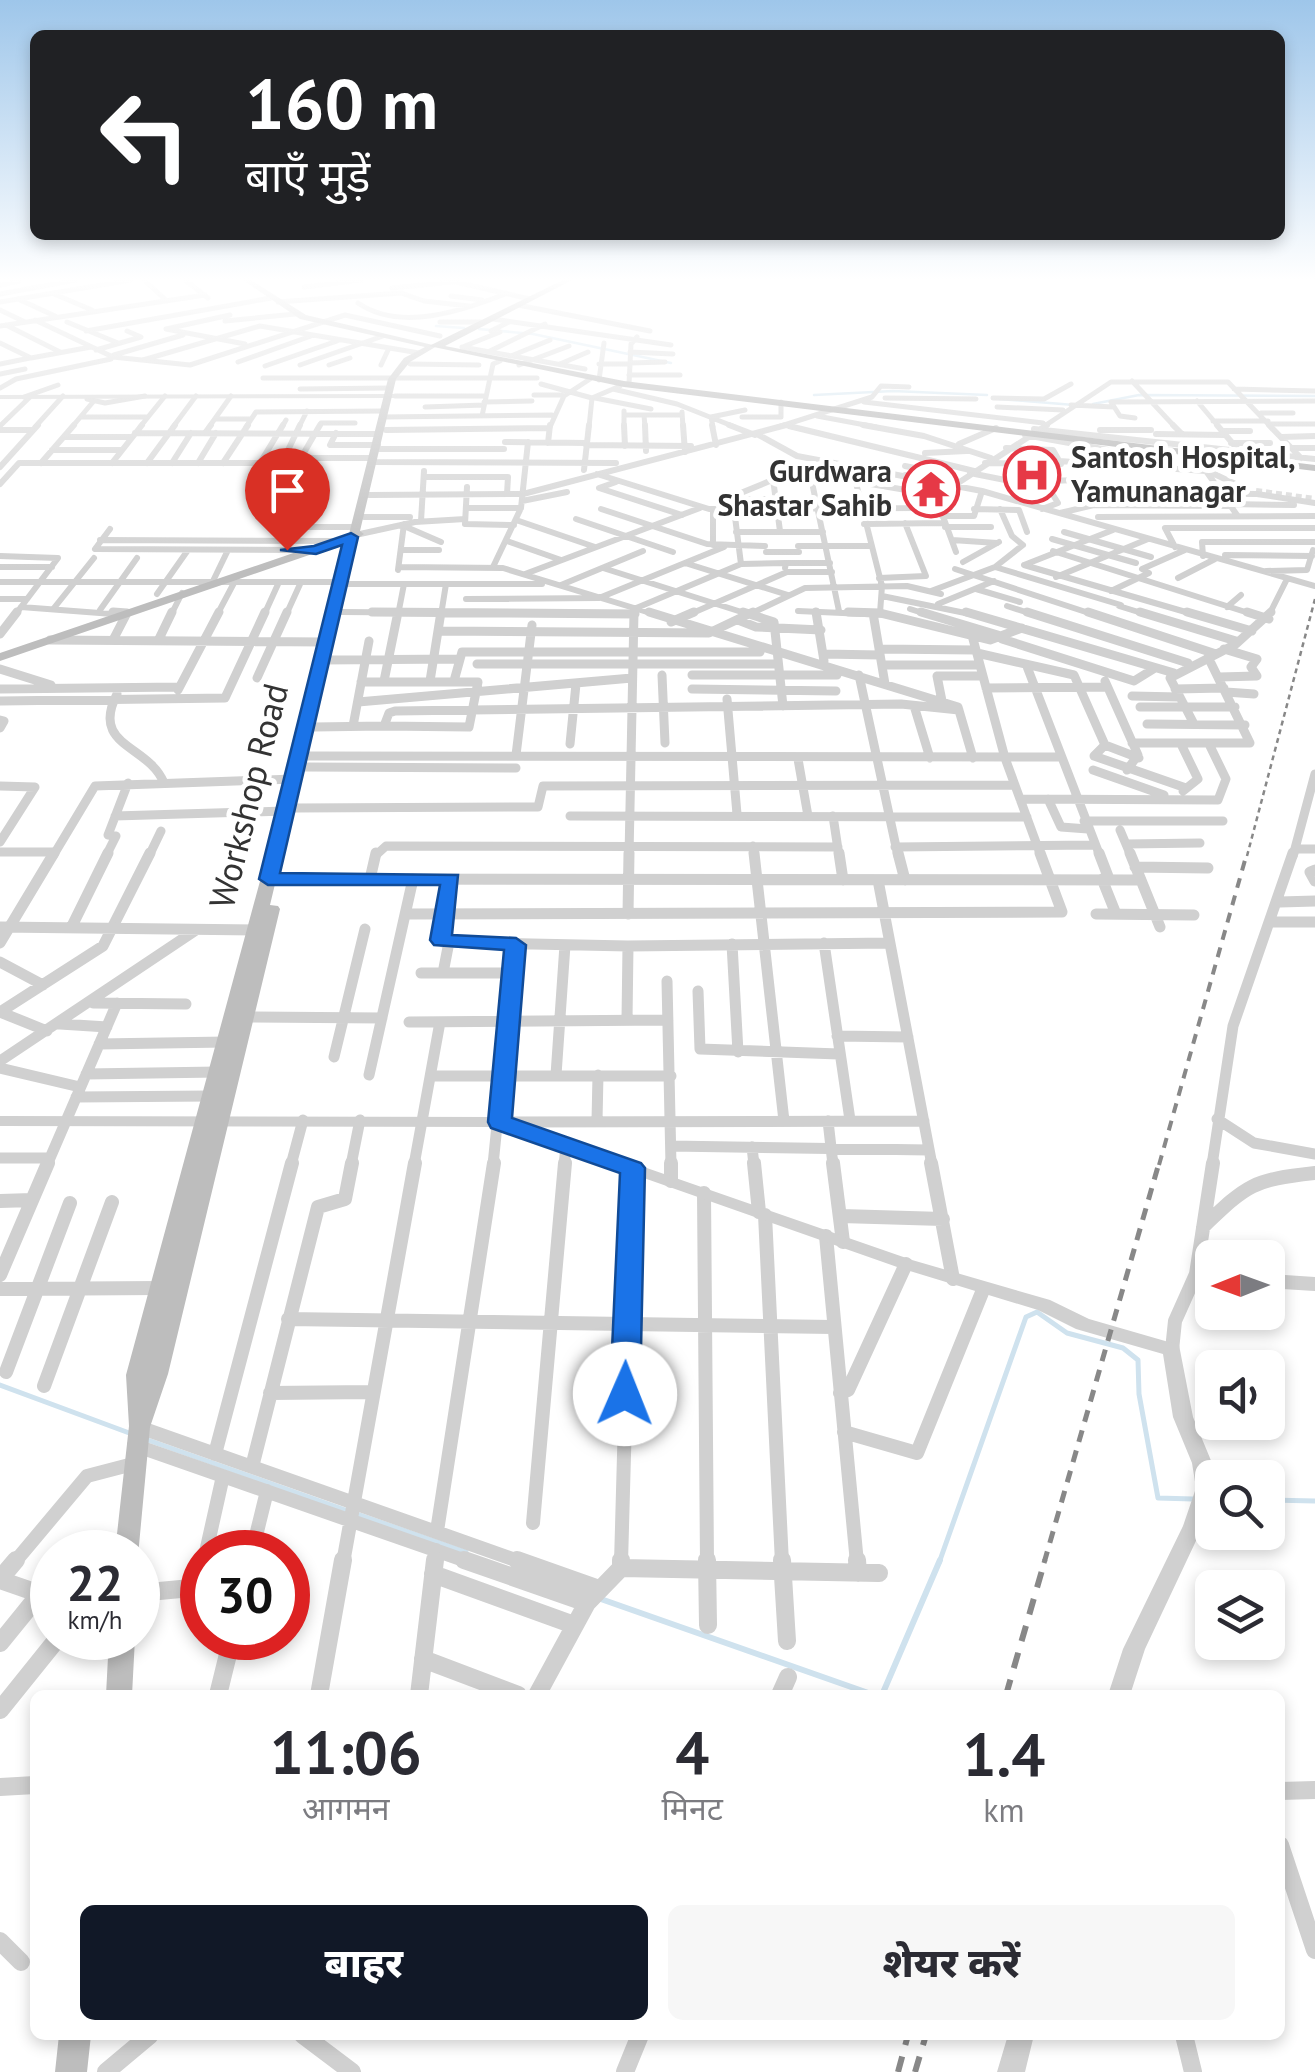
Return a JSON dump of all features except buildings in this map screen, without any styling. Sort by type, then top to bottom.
[{"type":"main road","points":[[393,377],[397,402]]},
{"type":"main road","points":[[397,402],[424,377]]},
{"type":"main road","points":[[397,402],[426,377]]},
{"type":"main road","points":[[397,402],[449,377]]},
{"type":"main road","points":[[701,377],[781,402],[1315,468]]},
{"type":"main road","name":"Workshop Road","points":[[354,531],[369,496],[397,402]]},
{"type":"main road","name":"Workshop Road","points":[[136,1438],[158,1374],[213,1122],[212,1096],[274,879],[325,660],[341,612],[354,531],[397,402]]},
{"type":"main road","points":[[0,657],[215,581],[316,550],[354,531]]},
{"type":"main road","name":"Workshop Road","points":[[301,768],[314,727],[326,642],[344,583]]},
{"type":"main road","name":"Workshop Road","points":[[130,1530],[137,1375],[245,1018],[261,930]]},
{"type":"main road","points":[[119,1690],[121,1660]]},
{"type":"main road","points":[[71,2072],[75,2040]]},
{"type":"street","points":[[0,388],[23,377]]},
{"type":"street","points":[[288,377],[441,416],[552,416]]},
{"type":"street","points":[[393,377],[410,449]]},
{"type":"street","points":[[393,377],[397,402],[424,462]]},
{"type":"street","points":[[403,377],[397,402],[416,430]]},
{"type":"street","points":[[67,433],[351,434],[434,377]]},
{"type":"street","points":[[301,458],[344,452],[397,402],[440,377]]},
{"type":"street","points":[[336,434],[328,451],[344,452],[397,402],[456,377],[532,385]]},
{"type":"street","points":[[460,477],[472,430],[481,416],[489,377]]},
{"type":"street","points":[[426,407],[532,400],[564,392],[590,377]]},
{"type":"street","points":[[583,478],[588,414],[594,398],[613,389],[619,377]]},
{"type":"street","points":[[16,378],[38,385]]},
{"type":"street","points":[[471,387],[474,378]]},
{"type":"street","points":[[274,396],[283,381]]},
{"type":"street","points":[[487,381],[539,381],[624,411],[681,416],[689,409]]},
{"type":"street","points":[[1132,381],[1147,400],[1168,414],[1182,434]]},
{"type":"street","points":[[1167,381],[1176,394]]},
{"type":"street","points":[[1184,381],[1240,452]]},
{"type":"street","points":[[1200,381],[1211,394]]},
{"type":"street","points":[[944,522],[966,477],[1029,432],[1111,382],[1228,382],[1302,458]]},
{"type":"street","points":[[994,401],[1045,400],[1070,384]]},
{"type":"street","points":[[0,428],[27,397],[58,385]]},
{"type":"street","points":[[522,501],[547,487],[615,467],[817,416],[859,402],[881,386],[909,387]]},
{"type":"street","points":[[986,386],[1003,418]]},
{"type":"street","points":[[1004,386],[1014,401]]},
{"type":"street","points":[[448,396],[453,387]]},
{"type":"street","points":[[1034,387],[1045,400]]},
{"type":"street","points":[[300,389],[397,402]]},
{"type":"street","points":[[613,389],[689,409],[756,434],[797,456],[870,468],[1015,482],[1062,476]]},
{"type":"street","points":[[0,397],[66,392],[89,399],[274,396],[397,402]]},
{"type":"street","points":[[0,467],[66,392]]},
{"type":"street","points":[[548,442],[552,416],[564,392]]},
{"type":"street","points":[[1057,392],[1086,396]]},
{"type":"street","points":[[943,393],[952,412]]},
{"type":"street","points":[[873,395],[973,393],[984,416]]},
{"type":"street","points":[[1240,395],[1314,397]]},
{"type":"street","points":[[1135,418],[1120,416],[1111,402],[1240,395],[1314,397]]},
{"type":"street","points":[[112,463],[165,396]]},
{"type":"street","points":[[147,463],[196,396]]},
{"type":"street","points":[[205,433],[231,396]]},
{"type":"street","points":[[223,463],[250,419],[259,412],[361,411],[448,396],[484,401]]},
{"type":"street","points":[[1157,408],[1251,408],[1314,397]]},
{"type":"street","points":[[41,463],[81,417],[89,399]]},
{"type":"street","points":[[532,400],[556,406]]},
{"type":"street","points":[[500,476],[516,401]]},
{"type":"street","points":[[994,401],[1064,410]]},
{"type":"street","points":[[711,418],[744,413],[781,417],[781,402]]},
{"type":"street","points":[[859,402],[1043,423]]},
{"type":"street","points":[[1072,404],[1114,408]]},
{"type":"street","points":[[128,406],[156,406]]},
{"type":"street","points":[[289,448],[307,411]]},
{"type":"street","points":[[337,422],[341,411]]},
{"type":"street","points":[[344,452],[361,411]]},
{"type":"street","points":[[615,467],[624,411]]},
{"type":"street","points":[[646,462],[647,412]]},
{"type":"street","points":[[1261,413],[1293,413]]},
{"type":"street","points":[[1307,414],[1315,424]]},
{"type":"street","points":[[438,449],[441,416]]},
{"type":"street","points":[[681,416],[685,449]]},
{"type":"street","points":[[817,416],[959,444],[993,429]]},
{"type":"street","points":[[81,417],[148,417]]},
{"type":"street","points":[[711,418],[713,445]]},
{"type":"street","points":[[215,419],[250,419]]},
{"type":"street","points":[[868,444],[908,419]]},
{"type":"street","points":[[260,463],[286,420]]},
{"type":"street","points":[[1213,421],[1315,424]]},
{"type":"street","points":[[268,433],[274,422]]},
{"type":"street","points":[[0,484],[19,463],[296,464],[320,423],[355,422]]},
{"type":"street","points":[[808,430],[838,422]]},
{"type":"street","points":[[787,425],[868,444],[966,477],[982,491],[1102,525],[1162,549]]},
{"type":"street","points":[[0,428],[32,430]]},
{"type":"street","points":[[416,430],[549,428]]},
{"type":"street","points":[[410,449],[416,430]]},
{"type":"street","points":[[1049,435],[1250,431]]},
{"type":"street","points":[[1029,432],[1315,459]]},
{"type":"street","points":[[67,433],[87,437],[135,433]]},
{"type":"street","points":[[172,463],[190,433]]},
{"type":"street","points":[[198,463],[216,433]]},
{"type":"street","points":[[1049,435],[1059,461]]},
{"type":"street","points":[[1049,435],[1108,450],[1124,463]]},
{"type":"street","points":[[1282,436],[1315,436]]},
{"type":"street","points":[[74,450],[87,437]]},
{"type":"street","points":[[410,449],[466,450],[528,442],[685,449]]},
{"type":"street","points":[[493,567],[522,501],[528,442]]},
{"type":"street","points":[[563,462],[565,442]]},
{"type":"street","points":[[1232,443],[1270,442]]},
{"type":"street","points":[[959,444],[988,461],[1124,463],[1206,471],[1230,486],[1256,490]]},
{"type":"street","points":[[1006,448],[1053,450]]},
{"type":"street","points":[[1292,448],[1315,448]]},
{"type":"street","points":[[421,518],[427,449]]},
{"type":"street","points":[[52,450],[121,450]]},
{"type":"street","points":[[925,453],[966,451]]},
{"type":"street","points":[[424,462],[563,462],[615,467]]},
{"type":"street","points":[[547,462],[547,487]]},
{"type":"street","points":[[0,467],[16,468]]},
{"type":"street","points":[[853,480],[870,468]]},
{"type":"street","points":[[597,474],[714,510],[919,508],[905,470]]},
{"type":"street","points":[[775,499],[730,499],[792,471],[912,491]]},
{"type":"street","points":[[1206,471],[1237,515]]},
{"type":"street","points":[[1020,472],[1077,477]]},
{"type":"street","points":[[810,473],[839,611]]},
{"type":"street","points":[[425,480],[508,477],[507,494]]},
{"type":"street","points":[[772,479],[780,532]]},
{"type":"street","points":[[1041,510],[1058,504],[1043,479]]},
{"type":"street","points":[[425,480],[508,483]]},
{"type":"street","points":[[853,480],[881,587],[877,613],[885,684]]},
{"type":"street","points":[[617,482],[599,488],[682,515]]},
{"type":"street","points":[[468,483],[468,525],[515,523],[595,547]]},
{"type":"street","points":[[889,487],[894,508]]},
{"type":"street","points":[[944,522],[972,517],[982,491]]},
{"type":"street","points":[[288,527],[354,531],[465,514],[568,492]]},
{"type":"street","points":[[369,496],[507,494],[522,501]]},
{"type":"street","points":[[1315,504],[1272,496],[1222,494],[1090,499],[1102,525],[1144,541],[1315,586]]},
{"type":"street","points":[[1272,496],[1279,505]]},
{"type":"street","points":[[1056,514],[1094,505],[1297,502]]},
{"type":"street","points":[[525,574],[700,508]]},
{"type":"street","points":[[601,509],[713,545],[765,549],[870,546]]},
{"type":"street","points":[[974,509],[1019,510],[1027,532]]},
{"type":"street","points":[[438,631],[709,633],[806,588],[881,587],[936,592],[995,567],[1024,545],[1012,536],[1000,509]]},
{"type":"street","points":[[713,545],[714,510]]},
{"type":"street","points":[[734,510],[741,564]]},
{"type":"street","points":[[1219,515],[1259,572]]},
{"type":"street","points":[[1085,527],[1219,515],[1315,516]]},
{"type":"street","points":[[100,540],[354,531],[404,525],[421,518]]},
{"type":"street","points":[[576,519],[674,552]]},
{"type":"street","points":[[944,522],[956,552]]},
{"type":"street","points":[[864,524],[944,522],[990,527]]},
{"type":"street","points":[[905,523],[926,576]]},
{"type":"street","points":[[403,550],[440,546],[404,525]]},
{"type":"street","points":[[384,681],[399,612],[404,525]]},
{"type":"street","points":[[938,604],[1088,539],[1102,525]]},
{"type":"street","points":[[110,528],[95,549],[316,550]]},
{"type":"street","points":[[1176,547],[1166,528],[1315,528]]},
{"type":"street","points":[[736,532],[823,532]]},
{"type":"street","points":[[763,532],[768,563]]},
{"type":"street","points":[[795,532],[801,563]]},
{"type":"street","points":[[1064,532],[1151,557]]},
{"type":"street","points":[[1052,539],[1136,563]]},
{"type":"street","points":[[506,540],[561,560]]},
{"type":"street","points":[[952,540],[1000,541],[963,562]]},
{"type":"street","points":[[1019,592],[1144,541]]},
{"type":"street","points":[[1203,556],[1200,542],[1315,541],[1306,570],[1259,572]]},
{"type":"street","points":[[466,599],[599,598],[724,546]]},
{"type":"street","points":[[157,594],[188,550]]},
{"type":"street","points":[[215,581],[228,550]]},
{"type":"street","points":[[1111,590],[1148,574],[1142,569],[1185,550]]},
{"type":"street","points":[[559,585],[644,551]]},
{"type":"street","points":[[1053,552],[1137,578],[1165,591],[1269,619]]},
{"type":"street","points":[[1224,555],[1312,556]]},
{"type":"street","points":[[0,556],[58,557],[43,582],[2,630]]},
{"type":"street","points":[[1054,564],[1071,557]]},
{"type":"street","points":[[54,608],[94,558]]},
{"type":"street","points":[[100,610],[138,558]]},
{"type":"street","points":[[1165,591],[1215,560]]},
{"type":"street","points":[[684,563],[788,596]]},
{"type":"street","points":[[670,622],[801,563],[831,568]]},
{"type":"street","points":[[1074,580],[1117,563]]},
{"type":"street","points":[[341,612],[635,612],[741,564],[831,568]]},
{"type":"street","points":[[1024,565],[1252,631]]},
{"type":"street","points":[[0,566],[52,567]]},
{"type":"street","points":[[399,567],[493,567],[525,574],[540,582]]},
{"type":"street","points":[[474,567],[474,584]]},
{"type":"street","points":[[995,567],[1236,641]]},
{"type":"street","points":[[603,568],[774,622],[776,675],[784,706]]},
{"type":"street","points":[[787,568],[806,588]]},
{"type":"street","points":[[954,570],[1216,653],[1257,659],[1251,667],[1257,676],[1219,676]]},
{"type":"street","points":[[514,571],[515,584]]},
{"type":"street","points":[[881,587],[926,576],[953,583]]},
{"type":"street","points":[[1149,586],[1162,578]]},
{"type":"street","points":[[1172,676],[1188,663],[1216,653],[1269,619],[1286,580]]},
{"type":"street","points":[[174,698],[235,581]]},
{"type":"street","points":[[0,582],[559,585],[635,612],[942,701],[958,710],[973,758]]},
{"type":"street","points":[[179,687],[4,688],[1,702],[225,698],[279,582]]},
{"type":"street","points":[[257,678],[301,582]]},
{"type":"street","points":[[516,754],[540,582]]},
{"type":"street","points":[[430,681],[446,584]]},
{"type":"street","points":[[881,587],[1026,626],[1172,676]]},
{"type":"street","points":[[976,589],[1037,607]]},
{"type":"street","points":[[158,641],[182,593]]},
{"type":"street","points":[[964,612],[996,594]]},
{"type":"street","points":[[1227,606],[1241,595]]},
{"type":"street","points":[[1121,605],[1138,598]]},
{"type":"street","points":[[0,599],[21,606],[126,613],[127,620],[113,640]]},
{"type":"street","points":[[1027,612],[1049,602]]},
{"type":"street","points":[[0,613],[21,606]]},
{"type":"street","points":[[1007,606],[1188,663]]},
{"type":"street","points":[[910,608],[1084,659]]},
{"type":"street","points":[[798,611],[877,613],[916,623],[1026,664],[1074,675],[1105,745],[1138,758]]},
{"type":"street","points":[[816,611],[824,666]]},
{"type":"street","points":[[628,914],[635,612]]},
{"type":"street","points":[[738,620],[775,628],[821,630]]},
{"type":"street","points":[[916,623],[923,649]]},
{"type":"street","points":[[880,656],[975,647],[1026,626]]},
{"type":"street","points":[[1210,643],[1237,626]]},
{"type":"street","points":[[1005,637],[1134,681],[1152,670]]},
{"type":"street","points":[[49,640],[326,642]]},
{"type":"street","points":[[354,726],[368,641]]},
{"type":"street","points":[[406,914],[1058,914],[1062,910],[1005,758],[975,647]]},
{"type":"street","points":[[454,681],[462,652],[774,652]]},
{"type":"street","points":[[1132,743],[1248,744],[1245,724],[1219,676],[1216,653]]},
{"type":"street","points":[[823,654],[880,656],[981,671]]},
{"type":"street","points":[[325,660],[458,659]]},
{"type":"street","points":[[477,664],[775,664]]},
{"type":"street","points":[[1026,664],[1116,914]]},
{"type":"street","points":[[0,677],[5,671],[60,688]]},
{"type":"street","points":[[942,701],[937,676],[981,671]]},
{"type":"street","points":[[662,675],[664,743]]},
{"type":"street","points":[[692,675],[837,676]]},
{"type":"street","points":[[859,675],[880,786],[905,880]]},
{"type":"street","points":[[1172,676],[1194,724]]},
{"type":"street","points":[[523,684],[632,678]]},
{"type":"street","points":[[314,727],[469,727],[477,681],[362,682]]},
{"type":"street","points":[[358,702],[476,694],[523,684],[599,682]]},
{"type":"street","points":[[986,688],[1106,683],[1138,758]]},
{"type":"street","points":[[570,744],[576,684]]},
{"type":"street","points":[[120,688],[108,717],[112,735],[159,771],[164,783]]},
{"type":"street","points":[[692,689],[836,690]]},
{"type":"street","points":[[726,690],[737,814]]},
{"type":"street","points":[[1132,696],[1225,690],[1254,694]]},
{"type":"street","points":[[384,726],[391,712],[864,704],[958,710]]},
{"type":"street","points":[[1140,707],[1235,707]]},
{"type":"street","points":[[915,709],[930,758]]},
{"type":"street","points":[[0,720],[4,721],[0,728]]},
{"type":"street","points":[[1147,724],[1245,724]]},
{"type":"street","points":[[1174,799],[1198,776],[1180,744]]},
{"type":"street","points":[[1020,799],[1222,798],[1225,771],[1209,744]]},
{"type":"street","points":[[1105,745],[1094,756],[1186,788]]},
{"type":"street","points":[[0,943],[6,927],[95,786],[255,781],[301,768],[516,754],[630,758],[1058,757]]},
{"type":"street","points":[[798,758],[808,816]]},
{"type":"street","points":[[1115,778],[1130,769],[1138,758]]},
{"type":"street","points":[[301,768],[516,768]]},
{"type":"street","points":[[1092,770],[1174,799]]},
{"type":"street","points":[[1201,1240],[1233,1026],[1296,849],[1308,830],[1315,777]]},
{"type":"street","points":[[231,860],[255,781]]},
{"type":"street","points":[[71,928],[116,836],[108,835],[128,783]]},
{"type":"street","points":[[114,816],[290,809],[538,807],[543,786],[1015,785]]},
{"type":"street","points":[[0,786],[35,787],[0,842]]},
{"type":"street","points":[[1048,798],[1061,827],[1224,821]]},
{"type":"street","points":[[570,816],[1027,817]]},
{"type":"street","points":[[833,816],[843,880]]},
{"type":"street","points":[[1120,830],[1160,927]]},
{"type":"street","points":[[0,1012],[89,957],[115,929],[161,831]]},
{"type":"street","points":[[1126,844],[1200,843]]},
{"type":"street","points":[[895,847],[1094,845]]},
{"type":"street","points":[[370,879],[380,846],[838,847]]},
{"type":"street","points":[[752,846],[784,1120]]},
{"type":"street","points":[[1296,849],[1315,849]]},
{"type":"street","points":[[0,852],[53,852]]},
{"type":"street","points":[[1135,867],[1208,868]]},
{"type":"street","points":[[1315,870],[1310,872],[1315,882]]},
{"type":"street","points":[[274,879],[1141,880]]},
{"type":"street","points":[[369,1076],[412,879]]},
{"type":"street","points":[[451,880],[440,937],[448,942],[628,946],[890,943]]},
{"type":"street","points":[[878,880],[953,1279]]},
{"type":"street","points":[[1280,902],[1315,901]]},
{"type":"street","points":[[1096,914],[1194,915]]},
{"type":"street","points":[[1272,922],[1315,922]]},
{"type":"street","points":[[6,927],[261,930]]},
{"type":"street","points":[[334,1057],[365,929]]},
{"type":"street","points":[[0,1060],[198,930]]},
{"type":"street","points":[[443,973],[448,942]]},
{"type":"street","points":[[824,943],[850,1120]]},
{"type":"street","points":[[732,944],[738,1052]]},
{"type":"street","points":[[437,1531],[500,1122],[516,945]]},
{"type":"street","points":[[556,1075],[565,945]]},
{"type":"street","points":[[627,1020],[628,946]]},
{"type":"street","points":[[0,962],[42,985]]},
{"type":"street","points":[[420,973],[512,973]]},
{"type":"street","points":[[667,980],[671,1182]]},
{"type":"street","points":[[698,991],[700,1049],[840,1054]]},
{"type":"street","points":[[92,1003],[186,1004]]},
{"type":"street","points":[[0,1275],[116,1003]]},
{"type":"street","points":[[0,1012],[47,1031]]},
{"type":"street","points":[[245,1018],[382,1018]]},
{"type":"street","points":[[409,1022],[668,1020]]},
{"type":"street","points":[[320,1690],[349,1510],[440,1022]]},
{"type":"street","points":[[60,1024],[107,1027]]},
{"type":"street","points":[[837,1036],[908,1038]]},
{"type":"street","points":[[99,1044],[226,1042]]},
{"type":"street","points":[[0,1068],[78,1092],[212,1096]]},
{"type":"street","points":[[86,1074],[218,1072]]},
{"type":"street","points":[[597,1121],[598,1075]]},
{"type":"street","points":[[432,1076],[671,1076]]},
{"type":"street","points":[[1217,1119],[1266,1148],[1315,1154]]},
{"type":"street","points":[[215,1454],[303,1120]]},
{"type":"street","points":[[252,1467],[318,1207],[322,1202],[342,1201],[346,1196],[360,1120]]},
{"type":"street","points":[[828,1121],[841,1216],[835,1239],[834,1326],[858,1573]]},
{"type":"street","points":[[0,1122],[924,1121]]},
{"type":"street","points":[[500,1122],[906,1264],[1044,1305],[1083,1324],[1172,1350]]},
{"type":"street","points":[[671,1146],[929,1150]]},
{"type":"street","points":[[533,1523],[566,1147]]},
{"type":"street","points":[[752,1147],[762,1213],[787,1642]]},
{"type":"street","points":[[0,1158],[50,1158]]},
{"type":"street","points":[[540,1690],[593,1596],[621,1568],[632,1168]]},
{"type":"street","points":[[1203,1227],[1246,1186],[1315,1173]]},
{"type":"street","points":[[704,1193],[708,1625]]},
{"type":"street","points":[[0,1201],[32,1200]]},
{"type":"street","points":[[44,1386],[112,1202]]},
{"type":"street","points":[[6,1372],[70,1203]]},
{"type":"street","points":[[841,1216],[943,1220]]},
{"type":"street","points":[[840,1393],[848,1390],[906,1264]]},
{"type":"street","points":[[1121,1690],[1134,1649],[1203,1498],[1202,1463],[1184,1417],[1172,1350],[1175,1321],[1195,1276]]},
{"type":"street","points":[[1285,1282],[1315,1284]]},
{"type":"street","points":[[0,1289],[161,1288]]},
{"type":"street","points":[[844,1432],[917,1453],[984,1290]]},
{"type":"street","points":[[288,1319],[834,1326]]},
{"type":"street","points":[[270,1392],[371,1392]]},
{"type":"street","points":[[136,1438],[215,1454],[436,1550],[593,1596]]},
{"type":"street","points":[[136,1438],[267,1491],[437,1531],[593,1596]]},
{"type":"street","points":[[30,1590],[0,1580],[87,1476],[136,1438]]},
{"type":"street","points":[[211,1530],[223,1476]]},
{"type":"street","points":[[257,1530],[267,1491]]},
{"type":"street","points":[[419,1690],[436,1550]]},
{"type":"street","points":[[621,1568],[879,1573]]},
{"type":"street","points":[[433,1574],[574,1625]]},
{"type":"street","points":[[0,1643],[30,1612]]},
{"type":"street","points":[[423,1658],[505,1690]]},
{"type":"street","points":[[0,1710],[40,1660]]},
{"type":"street","points":[[219,1690],[227,1660]]},
{"type":"street","points":[[782,1690],[788,1677]]},
{"type":"street","points":[[0,1786],[30,1785]]},
{"type":"street","points":[[1285,1791],[1315,1790]]},
{"type":"street","points":[[1285,1861],[1315,1950]]},
{"type":"street","points":[[0,1942],[21,1962]]},
{"type":"street","points":[[106,2072],[144,2040]]},
{"type":"street","points":[[310,2040],[352,2072]]},
{"type":"street","points":[[624,2072],[638,2040]]},
{"type":"street","points":[[1011,2072],[1020,2040]]},
{"type":"street","points":[[1185,2040],[1193,2072]]},
{"type":"waterway","points":[[814,395],[893,391],[987,395]]},
{"type":"waterway","points":[[1093,404],[1139,395],[1315,396]]},
{"type":"waterway","points":[[999,399],[1074,405]]},
{"type":"waterway","points":[[939,1563],[1026,1317],[1037,1312],[1067,1333],[1123,1348],[1138,1360],[1139,1394],[1158,1498],[1193,1499]]},
{"type":"waterway","points":[[0,1385],[132,1434]]},
{"type":"waterway","points":[[145,1439],[348,1511]]},
{"type":"waterway","points":[[1285,1500],[1315,1501]]},
{"type":"waterway","points":[[357,1514],[466,1552]]},
{"type":"waterway","points":[[884,1690],[940,1560]]},
{"type":"waterway","points":[[598,1598],[860,1690]]},
{"type":"tunnel","points":[[1256,491],[1315,499]]},
{"type":"railway","points":[[1247,856],[1315,599]]},
{"type":"railway","points":[[1159,1165],[1247,853]]},
{"type":"railway","points":[[1044,1563],[1159,1163]]},
{"type":"railway","points":[[1007,1690],[1045,1560]]},
{"type":"railway","points":[[898,2072],[907,2040]]},
{"type":"railway","points":[[915,2072],[925,2040]]},
{"type":"place","name":"Santosh Hospital, Yamunanagar","points":[[1032,475]]},
{"type":"place","name":"Gurdwara Shastar Sahib","points":[[931,489]]},
{"type":"route","points":[[287,550],[316,550],[351,537],[268,879],[451,880],[440,937],[443,942],[516,945],[500,1122],[554,1144],[632,1168],[625,1394]]}]
